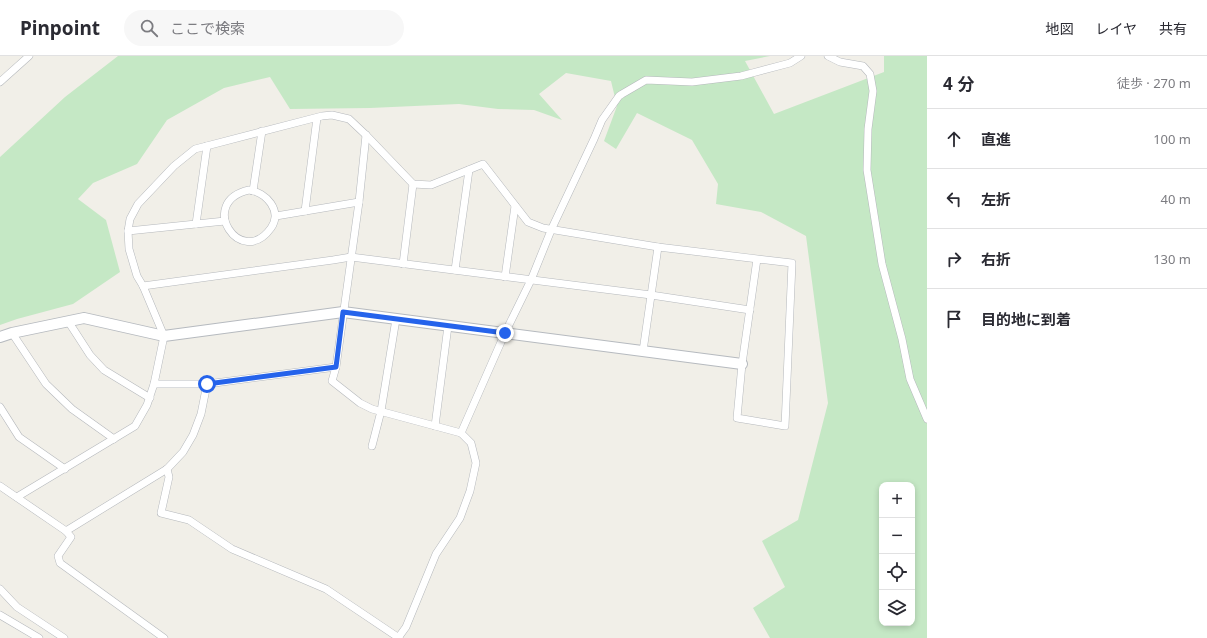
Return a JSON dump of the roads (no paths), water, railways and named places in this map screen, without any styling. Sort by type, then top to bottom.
[{"type":"street","points":[[0,82],[29,56]]},
{"type":"street","points":[[461,433],[505,333],[531,280],[552,228],[602,120],[622,94],[646,80],[692,82],[741,76],[790,63],[801,56]]},
{"type":"street","points":[[828,56],[840,62],[863,66],[870,74],[873,91],[868,128],[867,170],[882,264],[902,339],[910,379],[927,419]]},
{"type":"street","points":[[17,497],[135,426],[147,405],[154,384],[164,336],[137,276],[129,249],[128,231],[130,219],[138,204],[174,166],[195,149],[262,131],[332,115],[349,119],[413,184],[431,185],[483,164],[528,222],[543,228],[552,228],[658,247],[792,263],[785,426],[737,418],[742,364],[757,259]]},
{"type":"street","points":[[305,211],[317,118]]},
{"type":"street","points":[[253,191],[262,131]]},
{"type":"street","points":[[167,469],[169,477],[161,513],[189,520],[232,549],[326,588],[399,638],[406,627],[436,554],[460,518],[470,491],[476,463],[471,443],[461,433],[372,409],[360,403],[332,381],[336,367],[359,202],[366,135]]},
{"type":"street","points":[[196,224],[207,146]]},
{"type":"street","points":[[455,270],[469,170]]},
{"type":"street","points":[[403,264],[413,184]]},
{"type":"street","points":[[257,191],[265,196],[271,203],[276,216],[268,233],[261,239],[252,241],[241,240],[229,231],[225,221],[225,211],[234,196],[241,192],[257,191]]},
{"type":"street","points":[[276,216],[359,202]]},
{"type":"street","points":[[505,277],[515,206]]},
{"type":"street","points":[[128,231],[225,221]]},
{"type":"street","points":[[643,351],[658,247]]},
{"type":"street","points":[[142,286],[351,257],[651,295],[750,310]]},
{"type":"street","points":[[0,337],[12,333],[84,318],[164,336],[343,312],[742,364]]},
{"type":"street","points":[[372,446],[381,411],[396,319]]},
{"type":"street","points":[[68,321],[90,355],[104,370],[150,398]]},
{"type":"street","points":[[435,426],[448,326]]},
{"type":"street","points":[[12,333],[46,384],[72,409],[114,439]]},
{"type":"street","points":[[154,384],[207,384],[336,367]]},
{"type":"street","points":[[66,531],[167,469],[183,452],[193,435],[201,414],[207,384]]},
{"type":"street","points":[[0,407],[19,436],[65,468]]},
{"type":"street","points":[[0,486],[66,531],[71,537],[58,556],[60,563],[164,638]]},
{"type":"street","points":[[0,589],[17,607],[64,638]]},
{"type":"street","points":[[0,615],[39,638]]}]
